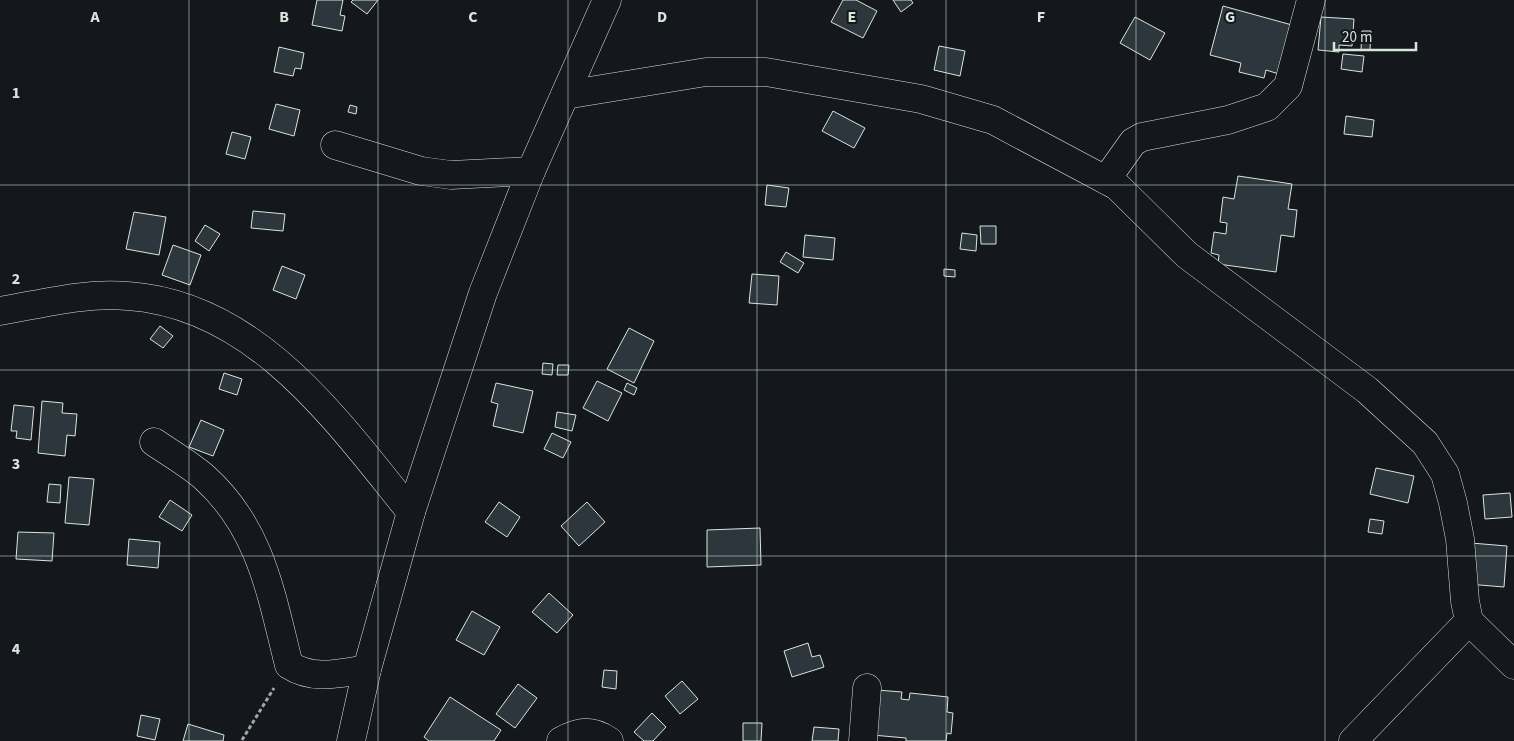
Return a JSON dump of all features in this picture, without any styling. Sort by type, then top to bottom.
[{"type":"street","points":[[351,741],[367,669],[412,512],[483,292],[531,171],[607,0]]},
{"type":"street","points":[[1106,180],[1133,142],[1142,137],[1228,120],[1267,107],[1278,98],[1288,86],[1311,0]]},
{"type":"street","points":[[565,96],[706,72],[766,72],[920,99],[993,120],[1117,186],[1187,256],[1367,390],[1425,443],[1445,474],[1453,503],[1460,539],[1465,601],[1469,621],[1514,665]]},
{"type":"street","points":[[335,145],[421,171],[451,175],[531,171]]},
{"type":"street","points":[[0,311],[80,296],[127,296],[164,301],[223,324],[262,348],[328,410],[412,512]]},
{"type":"street","points":[[154,442],[203,476],[217,490],[255,544],[269,585],[289,665],[301,673],[324,675],[367,669]]},
{"type":"street","points":[[1353,741],[1469,621]]},
{"type":"street","points":[[863,741],[867,688]]},
{"type":"street","points":[[562,741],[572,735],[585,732],[599,734],[609,741]]},
{"type":"path","points":[[242,740],[289,665]]},
{"type":"building","points":[[317,0],[343,0],[340,15],[345,16],[342,31],[312,25]]},
{"type":"building","points":[[353,0],[378,0],[367,14],[351,2]]},
{"type":"building","points":[[843,0],[856,0],[877,11],[863,38],[831,22]]},
{"type":"building","points":[[893,0],[911,0],[913,3],[901,12]]},
{"type":"building","points":[[1223,6],[1292,25],[1279,74],[1266,70],[1264,78],[1239,72],[1241,63],[1210,55]]},
{"type":"building","points":[[1135,17],[1165,33],[1150,60],[1120,43]]},
{"type":"building","points":[[1321,17],[1354,19],[1352,46],[1339,45],[1339,52],[1318,50]]},
{"type":"building","points":[[1362,31],[1371,31],[1370,50],[1361,50]]},
{"type":"building","points":[[939,46],[965,51],[960,76],[934,70]]},
{"type":"building","points":[[279,47],[304,53],[301,69],[295,68],[293,76],[274,72]]},
{"type":"building","points":[[1343,54],[1364,56],[1362,72],[1341,69]]},
{"type":"building","points":[[276,104],[300,110],[294,136],[269,129]]},
{"type":"building","points":[[350,105],[357,107],[356,114],[348,112]]},
{"type":"building","points":[[833,111],[865,128],[854,148],[822,131]]},
{"type":"building","points":[[1346,116],[1374,120],[1372,137],[1344,134]]},
{"type":"building","points":[[232,132],[251,137],[245,159],[226,154]]},
{"type":"building","points":[[1238,176],[1292,184],[1288,209],[1297,210],[1294,237],[1281,235],[1276,272],[1218,264],[1219,255],[1211,253],[1214,232],[1226,234],[1227,223],[1220,222],[1223,197],[1234,199]]},
{"type":"building","points":[[767,185],[789,188],[786,207],[765,205]]},
{"type":"building","points":[[253,211],[285,214],[283,231],[251,228]]},
{"type":"building","points":[[134,212],[166,217],[159,255],[126,249]]},
{"type":"building","points":[[205,225],[220,234],[209,251],[195,241]]},
{"type":"building","points":[[980,226],[996,226],[996,244],[981,244]]},
{"type":"building","points":[[962,233],[977,235],[976,251],[960,249]]},
{"type":"building","points":[[805,235],[835,238],[833,260],[803,257]]},
{"type":"building","points":[[173,245],[201,255],[190,285],[162,275]]},
{"type":"building","points":[[786,252],[804,263],[798,273],[780,262]]},
{"type":"building","points":[[282,266],[305,275],[296,299],[273,290]]},
{"type":"building","points":[[944,269],[955,270],[955,277],[944,276]]},
{"type":"building","points":[[752,274],[779,276],[777,305],[749,303]]},
{"type":"building","points":[[160,326],[173,336],[163,348],[150,339]]},
{"type":"building","points":[[629,328],[654,341],[634,383],[607,369]]},
{"type":"building","points":[[543,363],[553,364],[552,375],[542,374]]},
{"type":"building","points":[[558,365],[569,365],[568,375],[557,375]]},
{"type":"building","points":[[224,373],[242,379],[237,395],[219,389]]},
{"type":"building","points":[[597,381],[622,393],[608,421],[583,408]]},
{"type":"building","points":[[496,383],[533,391],[523,433],[493,426],[498,404],[491,402]]},
{"type":"building","points":[[627,383],[637,388],[634,395],[624,390]]},
{"type":"building","points":[[42,401],[63,403],[62,413],[77,414],[75,436],[67,435],[65,456],[38,453]]},
{"type":"building","points":[[14,405],[34,407],[31,440],[16,438],[17,431],[11,431]]},
{"type":"building","points":[[557,412],[576,415],[572,431],[555,427]]},
{"type":"building","points":[[201,420],[224,430],[213,456],[189,447]]},
{"type":"building","points":[[552,433],[571,442],[563,458],[544,449]]},
{"type":"building","points":[[1376,468],[1414,476],[1408,503],[1370,494]]},
{"type":"building","points":[[69,477],[94,479],[89,525],[65,523]]},
{"type":"building","points":[[49,484],[61,485],[60,503],[47,502]]},
{"type":"building","points":[[1510,493],[1512,517],[1485,519],[1483,495]]},
{"type":"building","points":[[170,500],[192,515],[182,531],[159,517]]},
{"type":"building","points":[[499,502],[520,517],[507,537],[485,522]]},
{"type":"building","points":[[587,502],[605,522],[579,546],[561,526]]},
{"type":"building","points":[[1370,519],[1384,521],[1382,534],[1368,532]]},
{"type":"building","points":[[760,528],[761,565],[707,567],[707,530]]},
{"type":"building","points":[[18,532],[54,533],[52,561],[16,559]]},
{"type":"building","points":[[129,539],[160,542],[158,568],[127,565]]},
{"type":"building","points":[[1471,543],[1507,546],[1504,587],[1467,584]]},
{"type":"building","points":[[549,593],[573,615],[557,633],[532,612]]},
{"type":"building","points":[[472,611],[500,627],[484,655],[456,640]]},
{"type":"building","points":[[808,643],[812,657],[820,655],[824,667],[792,677],[784,651]]},
{"type":"building","points":[[604,670],[617,671],[616,689],[602,687]]},
{"type":"building","points":[[682,681],[698,699],[680,714],[665,696]]},
{"type":"building","points":[[518,684],[537,698],[515,728],[496,714]]},
{"type":"building","points":[[877,690],[902,692],[901,699],[909,700],[910,693],[948,697],[947,712],[953,713],[951,734],[947,733],[946,741],[906,741],[906,738],[872,735]]},
{"type":"building","points":[[450,697],[501,730],[494,741],[429,741],[424,737]]},
{"type":"building","points":[[652,713],[666,727],[653,741],[644,741],[634,732]]},
{"type":"building","points":[[141,715],[160,719],[155,740],[137,736]]},
{"type":"building","points":[[743,723],[762,723],[761,741],[743,741]]},
{"type":"building","points":[[188,724],[224,735],[223,741],[183,741]]},
{"type":"building","points":[[814,727],[839,729],[838,741],[812,741]]}]
